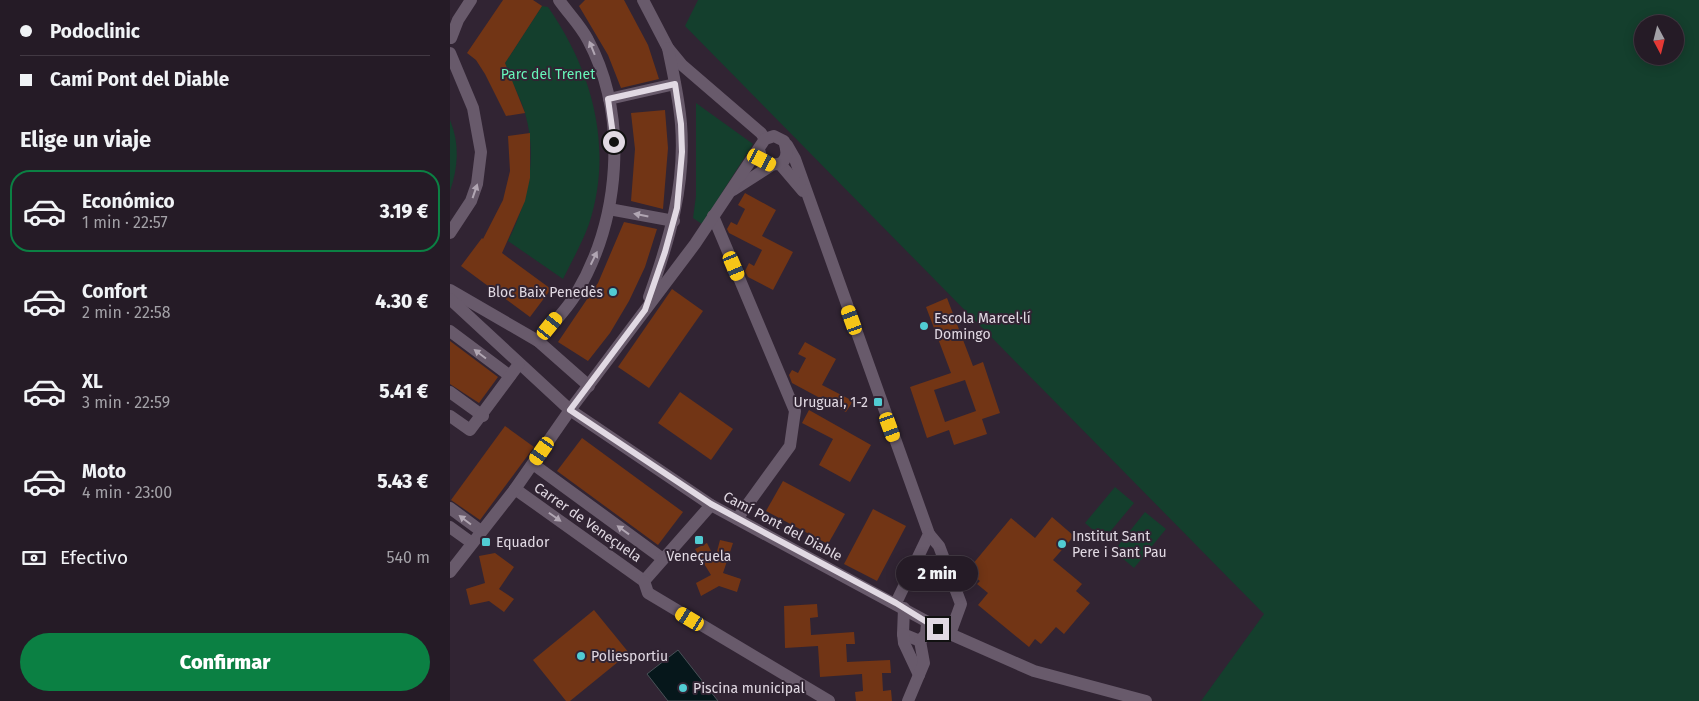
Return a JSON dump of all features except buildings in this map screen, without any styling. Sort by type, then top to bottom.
[{"type":"street","points":[[450,47],[450,37],[471,0]]},
{"type":"street","points":[[538,341],[575,295],[597,251],[609,209],[614,174],[614,142],[608,99],[600,68],[588,39],[559,0]]},
{"type":"street","points":[[643,0],[668,48],[682,65],[761,133],[762,160],[776,165],[806,194]]},
{"type":"street","points":[[645,310],[674,221],[682,152],[681,124],[668,48]]},
{"type":"street","points":[[450,54],[460,83],[473,108],[481,152],[477,184],[471,201],[450,233]]},
{"type":"street","points":[[608,99],[675,84]]},
{"type":"street","points":[[762,144],[774,136],[784,141],[795,159],[806,194],[930,534],[939,546],[961,604],[950,634]]},
{"type":"street","points":[[729,193],[785,160],[788,152],[784,141]]},
{"type":"street","name":"Carrer de Veneçuela","points":[[450,572],[515,489],[570,410],[713,216],[762,144]]},
{"type":"street","points":[[609,209],[674,221]]},
{"type":"street","points":[[713,216],[795,411],[790,446],[737,519]]},
{"type":"street","points":[[450,290],[538,341],[589,386]]},
{"type":"street","name":"Camí Pont del Diable","points":[[450,299],[570,410],[711,504],[900,606],[926,623],[950,634],[1034,671],[1146,701]]},
{"type":"street","points":[[450,332],[510,376]]},
{"type":"street","points":[[450,416],[470,430],[483,416],[519,364]]},
{"type":"street","points":[[450,392],[483,416]]},
{"type":"street","name":"Carrer de Veneçuela","points":[[532,464],[663,559]]},
{"type":"street","name":"Carrer de Veneçuela","points":[[515,489],[644,581],[711,504]]},
{"type":"street","points":[[450,508],[481,531]]},
{"type":"street","points":[[450,527],[472,543]]},
{"type":"street","points":[[919,675],[904,643],[900,606],[930,534]]},
{"type":"street","points":[[644,581],[648,593],[829,701]]},
{"type":"street","points":[[920,641],[926,634],[926,623]]},
{"type":"street","points":[[903,634],[920,641]]},
{"type":"street","points":[[908,701],[924,664],[920,641]]},
{"type":"green space","points":[[698,0],[1699,0],[1699,701],[1201,701],[1264,614],[685,26]]},
{"type":"green space","name":"Parc del Trenet","points":[[542,6],[548,7],[576,57],[587,83],[599,139],[596,195],[589,224],[563,279],[508,241],[526,195],[531,163],[531,146],[525,113],[505,63]]},
{"type":"green space","points":[[696,103],[753,144],[702,224],[693,218],[696,196]]},
{"type":"green space","points":[[450,120],[457,147],[457,156],[455,174],[450,191]]},
{"type":"green space","points":[[1115,487],[1134,503],[1104,539],[1085,523]]},
{"type":"green space","points":[[1145,512],[1166,529],[1134,568],[1114,551]]},
{"type":"shaded area","name":"Piscina municipal","points":[[678,650],[718,701],[668,701],[647,674]]},
{"type":"place","name":"Bloc Baix Penedès","points":[[613,292]]},
{"type":"place","name":"Escola Marcel·lí Domingo","points":[[924,326]]},
{"type":"place","name":"Uruguai, 1-2","points":[[878,402]]},
{"type":"place","name":"Veneçuela","points":[[699,540]]},
{"type":"place","name":"Equador","points":[[486,542]]},
{"type":"place","name":"Institut Sant Pere i Sant Pau","points":[[1062,544]]},
{"type":"place","name":"Poliesportiu","points":[[581,656]]},
{"type":"place","name":"Piscina municipal","points":[[683,688]]},
{"type":"route","points":[[614,142],[608,99],[675,84],[681,124],[682,152],[677,208],[665,252],[645,310],[570,410],[711,504],[896,603],[938,629]]}]
